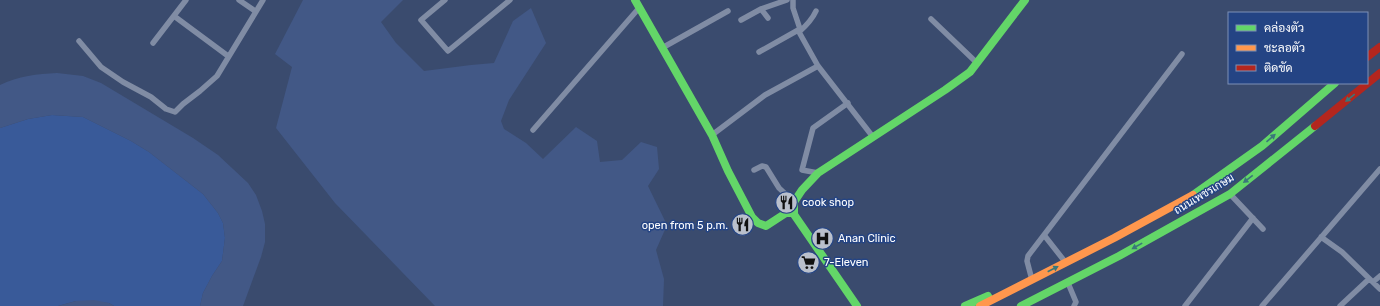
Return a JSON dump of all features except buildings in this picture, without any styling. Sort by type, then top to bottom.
[{"type":"main road","points":[[635,0],[712,135],[728,171],[752,217],[758,223],[766,226],[786,213],[793,213],[857,306]]},
{"type":"main road","points":[[794,212],[794,202],[802,190],[818,173],[970,72],[1024,0]]},
{"type":"main road","points":[[1368,56],[1380,47]]},
{"type":"main road","name":"ถนนเพชรเกษม","points":[[1368,83],[1380,73]]},
{"type":"main road","name":"ถนนเพชรเกษม","points":[[980,306],[1114,238],[1198,192],[1262,146],[1332,84]]},
{"type":"main road","name":"ถนนเพชรเกษม","points":[[1021,306],[1029,304],[1119,256],[1230,194],[1366,84]]},
{"type":"main road","points":[[965,306],[998,291],[1008,292]]},
{"type":"street","points":[[153,42],[186,0]]},
{"type":"street","points":[[239,0],[255,11]]},
{"type":"street","points":[[79,41],[101,67],[123,82],[152,97],[166,109],[175,112],[217,76],[263,0]]},
{"type":"street","points":[[445,0],[421,20],[448,51],[510,0]]},
{"type":"street","points":[[741,20],[761,9],[787,0]]},
{"type":"street","points":[[794,0],[793,8],[800,30],[818,66],[873,136]]},
{"type":"street","points":[[532,130],[639,8]]},
{"type":"street","points":[[761,9],[768,18]]},
{"type":"street","points":[[662,48],[728,11]]},
{"type":"street","points":[[759,52],[807,25],[813,18],[816,11]]},
{"type":"street","points":[[174,16],[228,56]]},
{"type":"street","points":[[931,19],[977,63]]},
{"type":"street","points":[[1032,280],[1027,261],[1028,256],[1182,54]]},
{"type":"street","points":[[712,135],[765,95],[818,66]]},
{"type":"street","points":[[818,173],[802,170],[812,128],[848,103]]},
{"type":"street","points":[[754,170],[762,166],[766,167],[779,188],[794,202]]},
{"type":"street","points":[[1262,306],[1380,169]]},
{"type":"street","points":[[1230,194],[1264,229]]},
{"type":"street","points":[[1186,306],[1253,218]]},
{"type":"street","points":[[1044,235],[1066,263]]},
{"type":"street","points":[[1321,238],[1342,252],[1380,289]]},
{"type":"street","points":[[1340,306],[1371,281],[1380,276]]},
{"type":"street","points":[[1068,283],[1076,302],[1074,306]]},
{"type":"shaded area","points":[[303,0],[403,0],[381,22],[396,43],[424,71],[494,63],[513,21],[531,8],[546,43],[509,100],[501,121],[504,129],[526,143],[543,159],[576,127],[597,141],[600,162],[622,160],[641,142],[657,147],[659,169],[648,186],[667,225],[656,250],[664,279],[663,306],[435,306],[335,203],[276,128],[292,67],[275,54]]},
{"type":"shaded area","points":[[57,73],[83,76],[101,83],[193,138],[218,155],[248,183],[256,195],[262,211],[265,224],[265,242],[243,306],[200,306],[203,293],[222,261],[225,238],[223,223],[218,213],[203,194],[149,152],[131,141],[83,117],[52,115],[28,119],[0,128],[0,85],[35,75]]},
{"type":"shaded area","points":[[52,115],[83,117],[131,141],[149,152],[203,194],[218,213],[223,223],[225,238],[222,261],[203,293],[200,306],[114,306],[109,303],[76,301],[58,306],[0,306],[0,128],[28,119]]},
{"type":"shaded area","points":[[94,300],[109,303],[114,306],[58,306],[76,301]]},
{"type":"traffic: fast","points":[[635,0],[712,135],[728,171],[752,217],[758,223],[766,226],[786,213],[793,213],[857,306]]},
{"type":"traffic: fast","points":[[794,213],[794,202],[802,190],[818,173],[970,72],[1025,0]]},
{"type":"traffic: fast","points":[[1193,195],[1262,146],[1334,84]]},
{"type":"traffic: fast","points":[[1021,306],[1119,256],[1230,194],[1315,126]]},
{"type":"traffic: fast","points":[[965,306],[988,296]]},
{"type":"traffic: slow","points":[[980,306],[1114,238],[1193,195]]},
{"type":"traffic: jam","points":[[1368,56],[1380,47]]},
{"type":"traffic: jam","points":[[1368,83],[1380,73]]},
{"type":"traffic: jam","points":[[1315,126],[1367,84]]},
{"type":"place","name":"cook shop","points":[[786,202]]},
{"type":"place","name":"open from 5 p.m.","points":[[743,225]]},
{"type":"place","name":"Anan Clinic","points":[[823,238]]},
{"type":"place","name":"7-Eleven","points":[[809,262]]}]
